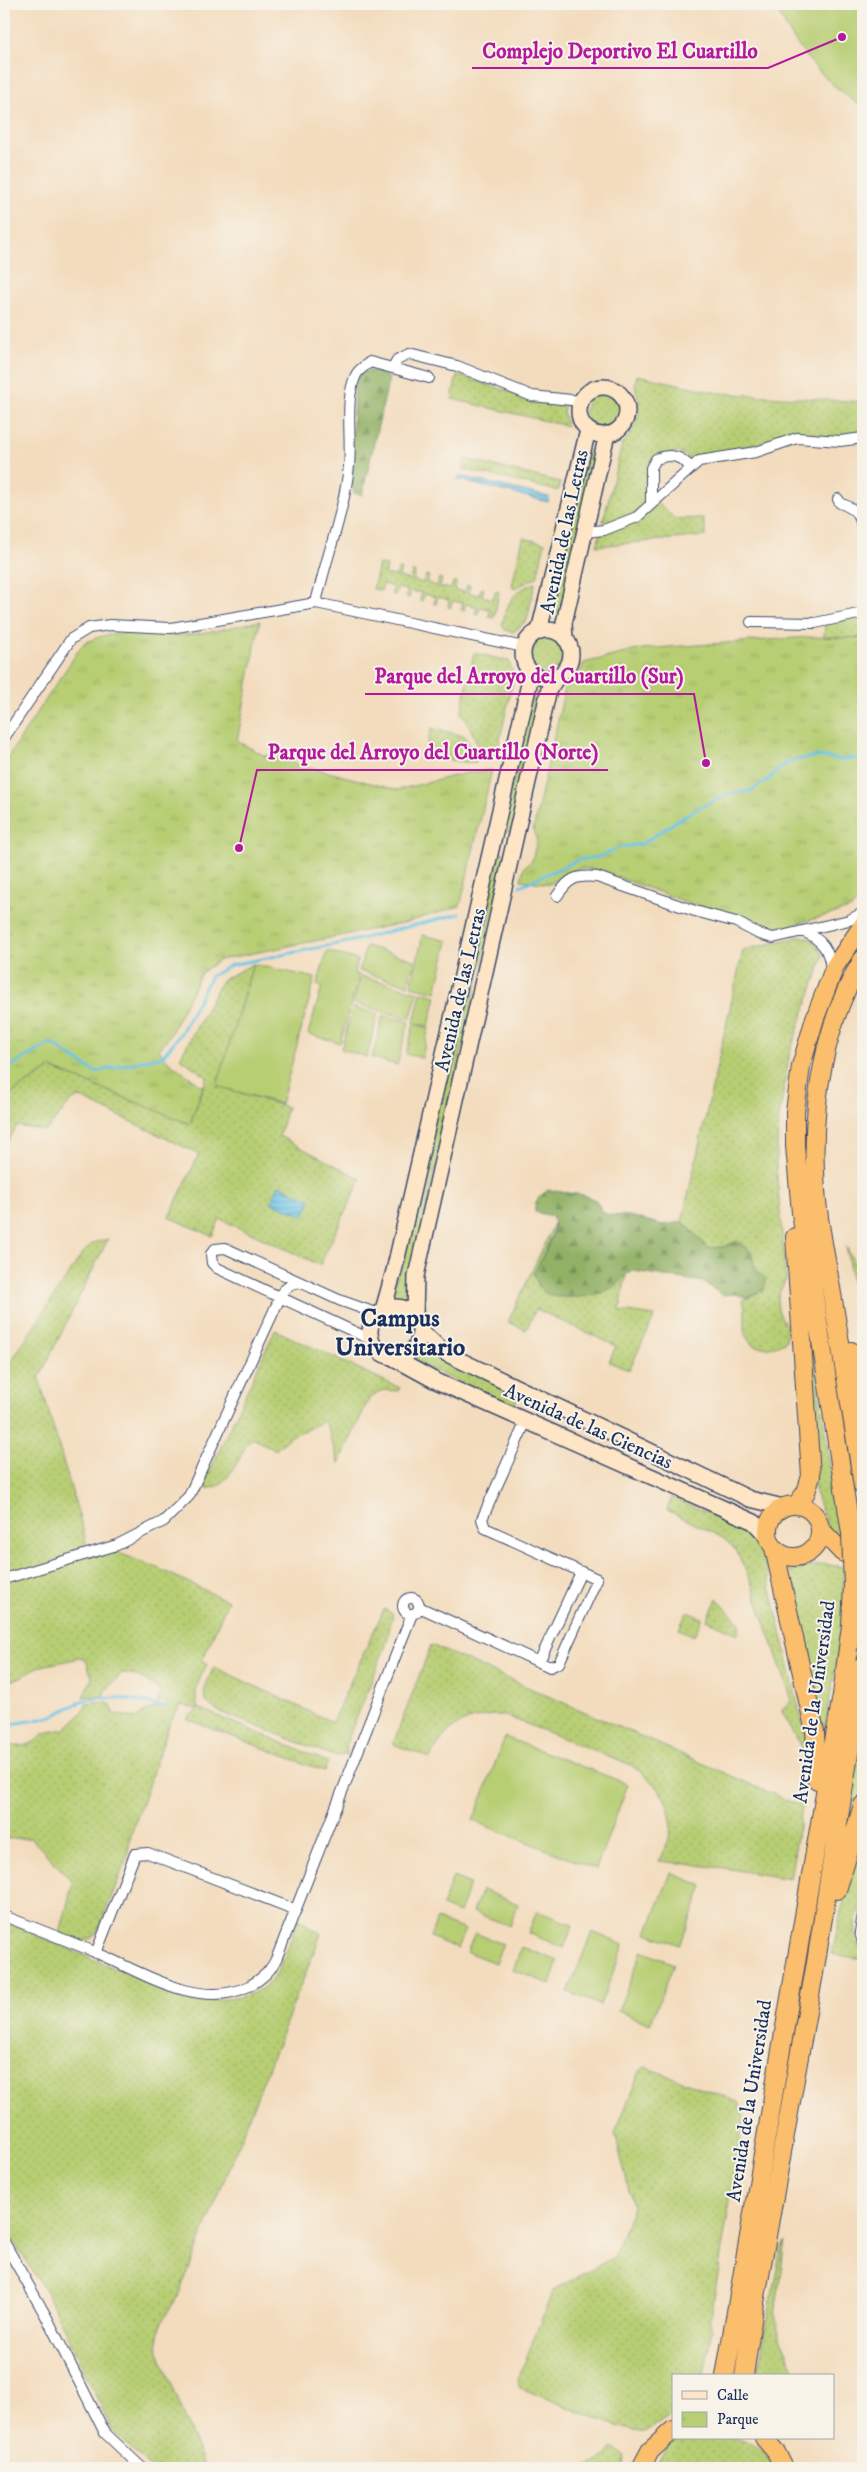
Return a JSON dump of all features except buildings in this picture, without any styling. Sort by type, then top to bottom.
[{"type":"highway","name":"Avenida de la Universidad","points":[[725,2374],[842,1694],[851,1625],[854,1585],[851,1533],[801,1213],[795,1146],[795,1112],[801,1066],[835,966],[863,926]]},
{"type":"highway","points":[[863,959],[853,976],[840,1007],[824,1058],[815,1137],[818,1207],[863,1486]]},
{"type":"highway","points":[[795,1146],[792,1191],[811,1476],[806,1492],[770,1520],[772,1543],[815,1732],[818,1760],[814,1849]]},
{"type":"highway","points":[[818,1207],[850,1350],[863,1388]]},
{"type":"highway","points":[[790,1506],[814,1513],[820,1530],[842,1552],[863,1562]]},
{"type":"highway","points":[[772,1543],[784,1555],[801,1556],[811,1551],[818,1542],[820,1530]]},
{"type":"highway","points":[[811,1551],[842,1552]]},
{"type":"highway","name":"Avenida de la Universidad","points":[[744,2374],[753,2314],[816,1962],[863,1666]]},
{"type":"highway","points":[[816,1962],[863,1805]]},
{"type":"highway","points":[[641,2468],[650,2451],[672,2431]]},
{"type":"highway","points":[[766,2440],[776,2452],[784,2468]]},
{"type":"main road","points":[[602,387],[613,390],[622,397],[626,407],[625,418],[617,430],[607,434],[597,434],[588,430],[579,416],[581,401],[591,390],[602,387]]},
{"type":"main road","name":"Avenida de las Letras","points":[[539,631],[588,430]]},
{"type":"main road","name":"Avenida de las Letras","points":[[565,639],[564,623],[607,434]]},
{"type":"main road","points":[[539,631],[553,631],[565,639],[570,650],[570,659],[565,670],[558,676],[542,678],[529,670],[524,662],[524,648],[531,636],[539,631]]},
{"type":"main road","name":"Avenida de las Letras","points":[[380,1312],[394,1271],[529,684],[529,670]]},
{"type":"main road","name":"Avenida de las Letras","points":[[418,1323],[416,1276],[549,690],[558,676]]},
{"type":"main road","points":[[400,1307],[418,1323],[417,1344],[410,1352],[399,1356],[388,1355],[378,1350],[372,1340],[371,1326],[380,1312],[400,1307]]},
{"type":"main road","name":"Avenida de las Ciencias","points":[[418,1323],[445,1353],[750,1499],[790,1506]]},
{"type":"main road","name":"Avenida de las Ciencias","points":[[388,1355],[434,1380],[754,1522],[772,1543]]},
{"type":"street","points":[[393,367],[397,360],[409,354],[457,366],[532,396],[581,401]]},
{"type":"street","points":[[316,603],[322,572],[338,526],[349,466],[351,390],[356,373],[370,362],[429,378]]},
{"type":"street","points":[[585,532],[604,530],[637,517],[699,461],[756,452],[797,438],[840,441],[863,438]]},
{"type":"street","points":[[651,504],[651,468],[656,459],[674,455],[685,461],[691,468]]},
{"type":"street","points":[[838,499],[840,504],[857,512],[862,520],[863,532]]},
{"type":"street","points":[[4,738],[71,639],[89,628],[110,625],[171,628],[316,603],[524,648]]},
{"type":"street","points":[[751,622],[815,623],[863,613]]},
{"type":"street","points":[[493,839],[515,844]]},
{"type":"street","points":[[557,896],[565,884],[581,876],[597,877],[695,911],[736,922],[758,934],[773,938],[849,920],[863,913]]},
{"type":"street","points":[[802,931],[816,936],[823,944],[830,958],[831,977]]},
{"type":"street","points":[[372,1340],[217,1268],[211,1260],[213,1251],[225,1248],[339,1300],[380,1312]]},
{"type":"street","points":[[4,1579],[117,1545],[164,1521],[189,1496],[281,1297],[287,1287],[301,1283]]},
{"type":"street","points":[[4,1916],[170,1985],[202,1993],[229,1992],[242,1989],[262,1979],[273,1968],[404,1636],[412,1611],[550,1667],[559,1663],[597,1579],[485,1528],[482,1519],[526,1421]]},
{"type":"street","points":[[539,1662],[581,1572]]},
{"type":"street","points":[[96,1953],[135,1854],[148,1853],[296,1910]]},
{"type":"street","points":[[863,1915],[860,1932],[863,1943]]},
{"type":"street","points":[[4,2242],[47,2318],[105,2433],[142,2468]]},
{"type":"green space","points":[[774,4],[863,4],[863,107],[834,86],[811,62],[791,35]]},
{"type":"green space","points":[[376,371],[389,378],[362,495],[354,493],[352,487],[354,396],[359,375]]},
{"type":"green space","points":[[457,375],[545,403],[566,403],[563,411],[567,426],[452,399]]},
{"type":"green space","points":[[637,375],[719,393],[863,402],[863,438],[799,437],[692,459],[678,452],[657,455],[645,503],[634,515],[608,524],[603,522],[622,444],[632,431],[639,413],[639,402],[635,387]]},
{"type":"green space","points":[[603,393],[615,399],[621,411],[615,423],[603,429],[591,423],[585,411],[591,399]]},
{"type":"green space","points":[[592,450],[596,451],[562,612],[554,613],[551,610],[587,453]]},
{"type":"green space","points":[[465,459],[560,482],[558,491],[463,469]]},
{"type":"green space","points":[[658,503],[675,519],[703,518],[706,536],[597,546],[600,534]]},
{"type":"green space","points":[[523,538],[545,543],[537,577],[514,589],[512,585]]},
{"type":"green space","points":[[379,564],[387,566],[385,574],[396,576],[398,569],[401,569],[399,577],[410,580],[412,572],[415,572],[413,580],[423,583],[426,575],[429,576],[427,583],[437,586],[439,578],[442,579],[440,587],[451,589],[453,582],[456,582],[455,590],[465,592],[467,585],[470,585],[469,593],[479,595],[481,588],[484,589],[482,596],[493,599],[495,591],[499,592],[494,618],[489,617],[490,609],[480,607],[478,614],[475,614],[477,607],[466,604],[464,611],[461,610],[463,603],[453,601],[450,608],[448,607],[449,600],[438,597],[436,604],[434,604],[435,597],[425,594],[422,601],[420,601],[421,593],[411,591],[409,598],[406,597],[407,590],[397,588],[395,595],[392,594],[393,587],[383,584],[381,591],[373,589]]},
{"type":"green space","points":[[535,583],[527,620],[514,632],[505,630],[502,625],[506,610],[512,599],[521,590]]},
{"type":"green space","points":[[863,616],[863,638],[824,637],[825,623]]},
{"type":"green space","points":[[260,621],[237,741],[263,755],[397,790],[466,773],[492,770],[460,906],[404,923],[219,960],[201,973],[169,1037],[158,1049],[169,1062],[203,1087],[190,1124],[51,1068],[4,1098],[4,763],[82,645],[94,639],[119,633],[184,635]]},
{"type":"green space","points":[[546,636],[553,637],[559,641],[563,647],[563,661],[559,667],[553,671],[546,672],[539,671],[533,667],[529,661],[528,654],[529,647],[533,641],[539,637]]},
{"type":"green space","points":[[809,637],[863,638],[863,897],[850,909],[771,931],[763,930],[743,918],[692,904],[600,871],[581,868],[563,875],[550,884],[521,880],[524,867],[532,861],[537,840],[533,831],[565,688],[579,675],[584,663],[642,649]]},
{"type":"green space","points":[[474,653],[509,661],[514,676],[496,757],[487,759],[461,713]]},
{"type":"green space","points":[[541,693],[512,831],[503,832],[501,828],[532,695]]},
{"type":"green space","points":[[431,728],[465,736],[476,762],[425,756]]},
{"type":"green space","points":[[499,852],[504,853],[506,856],[405,1302],[391,1300],[495,855]]},
{"type":"green space","points":[[423,935],[448,941],[436,992],[411,986]]},
{"type":"green space","points":[[802,936],[815,943],[823,957],[790,1052],[778,1124],[776,1165],[786,1280],[777,1301],[787,1332],[786,1341],[774,1346],[760,1347],[753,1345],[748,1340],[745,1328],[743,1300],[756,1294],[756,1271],[751,1252],[737,1242],[724,1247],[708,1249],[693,1231],[682,1222],[743,950]]},
{"type":"green space","points":[[366,946],[415,960],[408,985],[359,971]]},
{"type":"green space","points":[[327,951],[358,960],[354,974],[359,975],[340,1043],[308,1034],[322,987],[317,985]]},
{"type":"green space","points":[[253,964],[217,1086],[287,1107],[279,1136],[361,1179],[320,1265],[220,1219],[212,1236],[169,1217],[199,1154],[79,1097],[71,1101],[46,1131],[17,1126],[4,1147],[4,1098],[51,1068],[190,1124],[207,1077],[180,1058],[222,980]]},
{"type":"green space","points":[[253,964],[315,978],[281,1104],[217,1086]]},
{"type":"green space","points":[[361,976],[418,992],[410,1019],[353,1003]]},
{"type":"green space","points":[[421,992],[436,996],[429,1026],[414,1023]]},
{"type":"green space","points":[[353,1007],[378,1014],[367,1057],[341,1049]]},
{"type":"green space","points":[[383,1015],[409,1022],[397,1065],[372,1058]]},
{"type":"green space","points":[[414,1024],[429,1028],[422,1058],[406,1054]]},
{"type":"green space","points":[[548,1190],[583,1195],[596,1200],[602,1211],[608,1215],[629,1216],[663,1225],[682,1222],[708,1248],[724,1247],[737,1241],[751,1252],[756,1271],[766,1279],[764,1290],[747,1298],[736,1294],[723,1295],[703,1282],[633,1271],[612,1288],[595,1295],[560,1297],[546,1293],[540,1288],[534,1274],[549,1245],[554,1230],[554,1223],[552,1216],[535,1212],[535,1204]]},
{"type":"green space","points":[[554,1224],[554,1231],[534,1274],[539,1285],[546,1293],[554,1296],[565,1296],[588,1293],[610,1285],[626,1274],[620,1311],[655,1316],[629,1370],[609,1362],[616,1346],[536,1309],[526,1330],[508,1322]]},
{"type":"green space","points":[[108,1239],[39,1378],[89,1556],[115,1548],[121,1554],[151,1565],[228,1601],[202,1661],[207,1664],[196,1691],[198,1708],[328,1762],[324,1771],[186,1719],[198,1709],[181,1705],[170,1722],[131,1835],[127,1858],[97,1933],[84,1941],[60,1933],[73,1882],[31,1838],[4,1839],[4,1740],[14,1746],[31,1744],[44,1733],[65,1729],[80,1715],[87,1704],[104,1702],[110,1704],[115,1714],[136,1718],[150,1709],[166,1707],[166,1701],[157,1702],[161,1694],[154,1686],[143,1679],[127,1673],[122,1673],[104,1692],[104,1696],[83,1697],[92,1678],[86,1660],[80,1658],[37,1667],[21,1677],[4,1683],[4,1372],[82,1254],[93,1243]]},
{"type":"green space","points":[[846,1246],[854,1263],[862,1290],[860,1318],[854,1296]]},
{"type":"green space","points":[[805,1298],[842,1545],[829,1531],[815,1492]]},
{"type":"green space","points":[[275,1330],[400,1388],[398,1391],[383,1390],[369,1399],[339,1463],[325,1421],[289,1437],[276,1450],[254,1439],[249,1440],[236,1464],[225,1479],[211,1488],[202,1488]]},
{"type":"green space","points":[[425,1343],[519,1394],[513,1408],[409,1359],[421,1350]]},
{"type":"green space","points":[[672,1497],[735,1526],[746,1533],[762,1551],[808,1747],[808,1772],[790,1879],[724,1868],[659,1861],[670,1832],[671,1819],[668,1806],[662,1794],[642,1773],[629,1764],[503,1715],[479,1717],[459,1724],[444,1737],[430,1758],[393,1744],[431,1645],[798,1805],[804,1769],[802,1747],[781,1710],[792,1700],[751,1582],[736,1550],[723,1538],[667,1510]]},
{"type":"green space","points":[[822,1564],[844,1567],[843,1623],[822,1743],[783,1573]]},
{"type":"green space","points":[[717,1599],[740,1624],[738,1634],[707,1620]]},
{"type":"green space","points":[[384,1609],[393,1614],[386,1645],[346,1744],[347,1755],[334,1756],[220,1712],[207,1702],[204,1693],[205,1687],[214,1667],[332,1722]]},
{"type":"green space","points":[[687,1612],[702,1618],[694,1636],[679,1629]]},
{"type":"green space","points":[[863,1716],[863,1788],[843,1853],[840,1856]]},
{"type":"green space","points":[[505,1737],[628,1784],[596,1869],[473,1821]]},
{"type":"green space","points":[[863,1838],[863,1896],[855,1925],[858,1944],[863,1951],[863,1959],[832,1954],[841,1911]]},
{"type":"green space","points":[[671,1873],[703,1886],[680,1945],[647,1933]]},
{"type":"green space","points":[[453,1877],[470,1884],[459,1913],[442,1906]]},
{"type":"green space","points":[[482,1890],[518,1904],[510,1926],[473,1912]]},
{"type":"green space","points":[[537,1911],[573,1925],[564,1948],[528,1933]]},
{"type":"green space","points":[[298,1919],[321,1934],[178,2296],[162,2321],[157,2347],[205,2468],[151,2468],[112,2430],[48,2295],[4,2227],[4,1922],[184,1997],[220,1999],[245,1996],[256,1992],[274,1977],[281,1965]]},
{"type":"green space","points":[[437,1919],[465,1930],[458,1949],[430,1937]]},
{"type":"green space","points":[[592,1932],[624,1945],[600,2005],[568,1992]]},
{"type":"green space","points":[[475,1933],[503,1944],[495,1963],[467,1952]]},
{"type":"green space","points":[[522,1947],[558,1961],[550,1984],[513,1970]]},
{"type":"green space","points":[[642,1951],[674,1964],[650,2024],[618,2011]]},
{"type":"green space","points":[[645,2067],[738,2102],[744,2116],[710,2322],[712,2329],[704,2374],[672,2374],[672,2415],[644,2432],[604,2421],[523,2389],[519,2387],[518,2379],[553,2290],[614,2257],[633,2207],[615,2133],[640,2071]]},
{"type":"green space","points":[[785,2241],[775,2315],[780,2338],[796,2374],[757,2374],[780,2253]]},
{"type":"green space","points":[[679,2440],[742,2440],[757,2447],[766,2456],[773,2468],[652,2468],[669,2446]]},
{"type":"green space","points":[[614,2447],[624,2455],[623,2468],[585,2468],[604,2458]]},
{"type":"water","points":[[459,476],[549,497],[548,502],[458,480]]},
{"type":"water","points":[[279,1185],[311,1200],[304,1216],[271,1202]]},
{"type":"waterway","points":[[520,886],[578,860],[599,857],[620,847],[642,844],[687,814],[728,794],[750,791],[766,781],[789,761],[819,756],[841,760],[863,757]]},
{"type":"waterway","points":[[4,1070],[51,1043],[95,1072],[163,1056],[181,1033],[211,976],[231,965],[352,941],[459,914]]},
{"type":"waterway","points":[[4,1727],[50,1717],[84,1701],[96,1699],[120,1698],[166,1707]]},
{"type":"place","name":"Complejo Deportivo El Cuartillo","points":[[842,37]]},
{"type":"place","name":"Parque del Arroyo del Cuartillo (Sur)","points":[[706,763]]},
{"type":"place","name":"Parque del Arroyo del Cuartillo (Norte)","points":[[239,848]]},
{"type":"district","name":"Campus Universitario","points":[[400,1332]]}]
